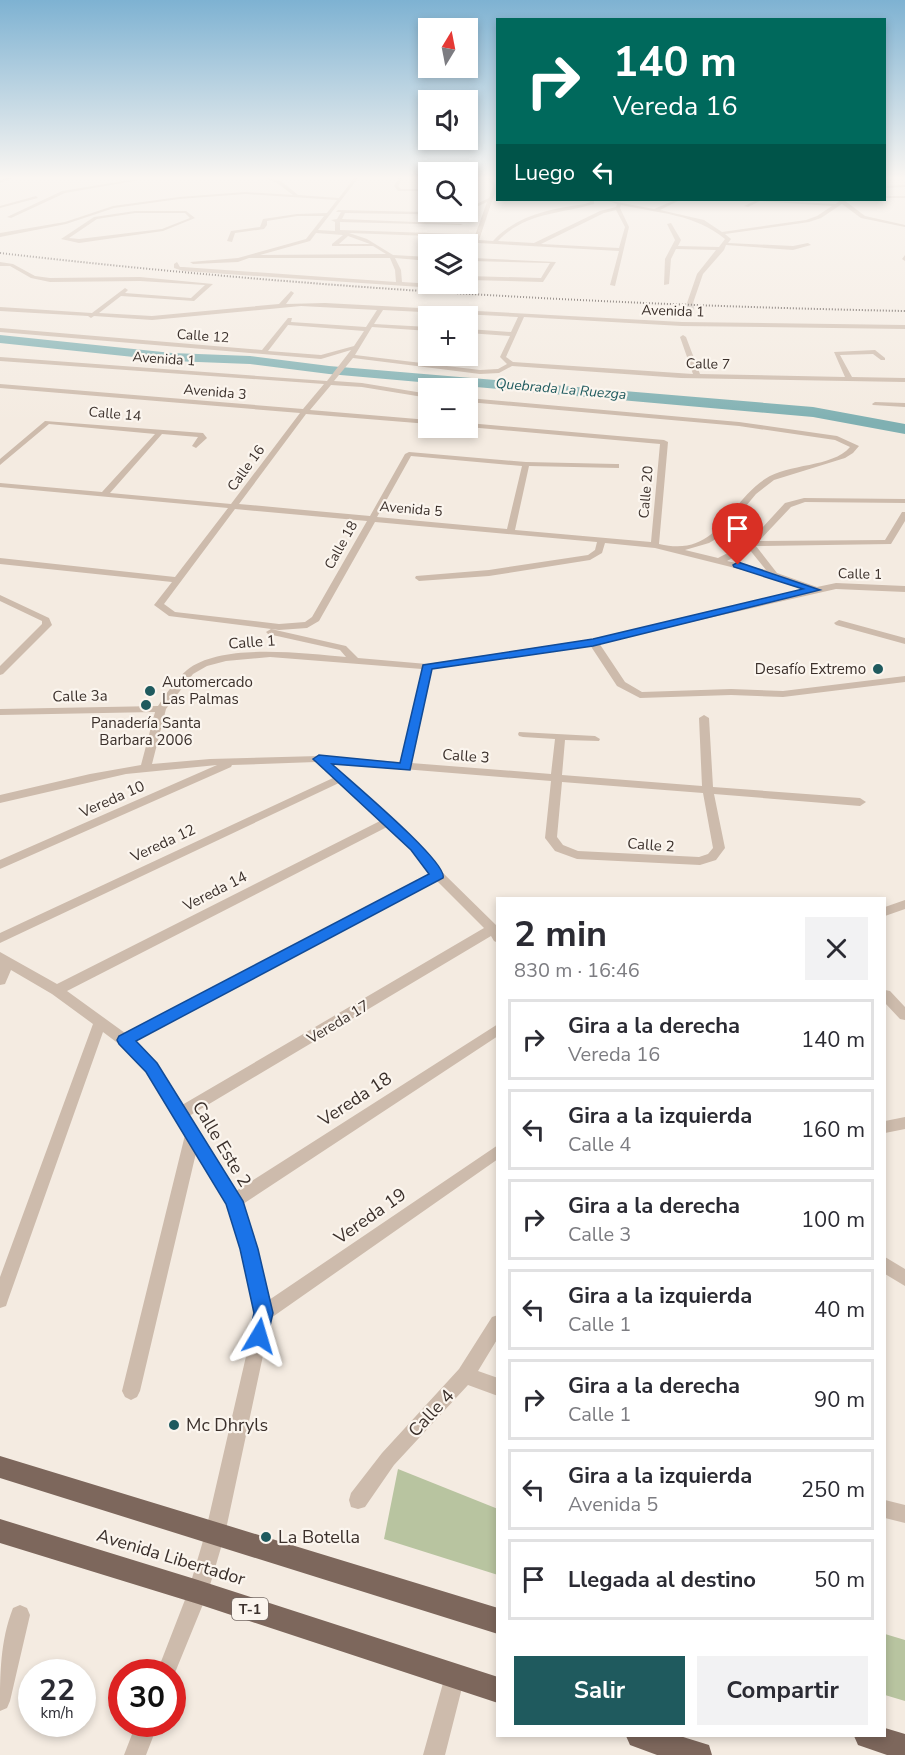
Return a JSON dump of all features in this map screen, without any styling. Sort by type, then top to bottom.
[{"type":"main road","points":[[0,1467],[496,1620]]},
{"type":"main road","name":"Avenida Libertador","points":[[0,1531],[198,1592],[496,1689]]},
{"type":"main road","points":[[642,1737],[699,1755]]},
{"type":"main road","points":[[870,1737],[905,1747]]},
{"type":"street","points":[[229,259],[183,263],[176,266],[183,269],[418,284]]},
{"type":"street","points":[[393,259],[398,270],[399,283]]},
{"type":"street","points":[[613,285],[620,259]]},
{"type":"street","points":[[666,284],[668,259]]},
{"type":"street","points":[[690,303],[700,274],[713,259]]},
{"type":"street","points":[[478,260],[552,262],[543,280],[544,290]]},
{"type":"street","points":[[2,264],[33,277],[50,280],[130,286]]},
{"type":"street","points":[[478,278],[543,280]]},
{"type":"street","points":[[50,280],[140,279],[210,284],[192,300],[120,294]]},
{"type":"street","points":[[91,316],[140,279]]},
{"type":"street","points":[[281,306],[291,293]]},
{"type":"street","points":[[263,353],[301,304]]},
{"type":"street","name":"Avenida 1","points":[[0,309],[152,318],[225,313],[301,304],[690,324],[905,327]]},
{"type":"street","points":[[356,347],[381,308]]},
{"type":"street","points":[[690,324],[691,312]]},
{"type":"street","points":[[511,364],[503,357],[522,315]]},
{"type":"street","points":[[287,323],[418,329]]},
{"type":"street","name":"Calle 12","points":[[0,330],[321,357],[356,347]]},
{"type":"street","points":[[478,332],[514,334]]},
{"type":"street","points":[[683,337],[697,376]]},
{"type":"street","name":"Calle 16","points":[[251,623],[172,614],[159,605],[356,347]]},
{"type":"street","points":[[850,380],[837,352],[874,352],[883,359]]},
{"type":"street","name":"Calle 7","points":[[350,357],[480,372],[499,371],[511,364],[697,376],[905,380]]},
{"type":"street","name":"Avenida 1","points":[[0,359],[329,382],[418,394]]},
{"type":"street","name":"Avenida 3","points":[[0,386],[418,421]]},
{"type":"street","points":[[478,401],[785,429],[845,439],[855,446],[844,457],[783,473],[770,479],[757,488],[711,540],[675,550]]},
{"type":"street","points":[[875,404],[905,405]]},
{"type":"street","name":"Calle 14","points":[[0,463],[47,422],[160,432]]},
{"type":"street","name":"Calle 20","points":[[478,426],[664,442],[655,545]]},
{"type":"street","points":[[160,432],[201,435],[203,438],[196,446]]},
{"type":"street","name":"Calle 14","points":[[105,494],[160,432]]},
{"type":"street","name":"Calle 18","points":[[251,623],[295,627],[316,619],[409,454],[526,464]]},
{"type":"street","points":[[510,532],[526,464],[616,466]]},
{"type":"street","name":"Avenida 5","points":[[0,485],[655,545],[774,575],[815,590]]},
{"type":"street","points":[[720,561],[751,544],[788,505],[804,500],[905,501]]},
{"type":"street","points":[[751,544],[888,542],[905,514]]},
{"type":"street","points":[[419,578],[489,573],[590,557],[599,551],[602,540]]},
{"type":"street","points":[[751,544],[774,575]]},
{"type":"street","points":[[0,561],[177,580]]},
{"type":"street","name":"Calle 1","points":[[146,768],[161,709],[190,672],[204,664],[225,658],[270,654],[427,667],[593,642],[836,586],[905,589]]},
{"type":"street","points":[[0,598],[40,615],[46,620],[47,625],[0,672]]},
{"type":"street","points":[[251,623],[266,630],[343,648],[356,661]]},
{"type":"street","points":[[839,623],[905,641]]},
{"type":"street","points":[[593,642],[621,684],[640,695],[731,692],[783,694],[905,679]]},
{"type":"street","points":[[405,767],[427,667]]},
{"type":"street","name":"Calle 3a","points":[[0,712],[161,709]]},
{"type":"street","name":"Calle 2","points":[[560,738],[551,838],[559,848],[577,855],[675,862],[700,861],[712,857],[719,848],[708,790],[704,718]]},
{"type":"street","points":[[523,734],[596,739]]},
{"type":"street","points":[[319,759],[416,847],[438,875],[495,934]]},
{"type":"street","name":"Calle 3","points":[[0,799],[106,774],[146,768],[236,760],[319,759],[860,802]]},
{"type":"street","name":"Vereda 10","points":[[0,865],[236,760]]},
{"type":"street","name":"Vereda 12","points":[[0,938],[339,779]]},
{"type":"street","name":"Vereda 14","points":[[57,990],[388,822]]},
{"type":"street","points":[[124,1040],[438,875]]},
{"type":"street","points":[[886,912],[905,904]]},
{"type":"street","name":"Vereda 17","points":[[182,1113],[495,934]]},
{"type":"street","points":[[0,980],[3,960]]},
{"type":"street","name":"Calle Este 2","points":[[3,960],[57,990],[124,1040],[152,1068],[182,1113],[234,1201],[249,1249],[264,1313],[215,1534],[198,1592],[172,1659]]},
{"type":"street","points":[[886,996],[905,1015]]},
{"type":"street","points":[[0,1300],[100,1022]]},
{"type":"street","name":"Vereda 18","points":[[234,1201],[496,1030]]},
{"type":"street","points":[[886,1127],[905,1123]]},
{"type":"street","points":[[131,1391],[193,1134]]},
{"type":"street","name":"Vereda 19","points":[[264,1313],[496,1152]]},
{"type":"street","points":[[886,1266],[905,1278]]},
{"type":"street","name":"Calle 4","points":[[358,1500],[388,1460],[465,1375],[496,1326]]},
{"type":"street","points":[[465,1375],[496,1386]]},
{"type":"street","points":[[886,1509],[905,1514]]},
{"type":"street","points":[[0,1701],[20,1615]]},
{"type":"street","points":[[434,1755],[455,1676]]},
{"type":"street","points":[[135,1755],[142,1737]]},
{"type":"green space","points":[[398,1469],[496,1508],[496,1574],[384,1539]]},
{"type":"green space","points":[[886,1634],[905,1640],[905,1701],[886,1695]]},
{"type":"waterway","name":"Quebrada La Ruezga","points":[[0,339],[172,357],[250,360],[329,370],[813,412],[905,429]]},
{"type":"tunnel","points":[[690,303],[691,312]]},
{"type":"railway","points":[[56,259],[226,276],[452,293],[678,304],[905,311]]},
{"type":"place","name":"Desafío Extremo","points":[[878,669]]},
{"type":"place","name":"Automercado Las Palmas","points":[[150,691]]},
{"type":"place","name":"Panadería Santa Barbara 2006","points":[[146,705]]},
{"type":"place","name":"Mc Dhryls","points":[[174,1425]]},
{"type":"place","name":"La Botella","points":[[266,1537]]},
{"type":"route","points":[[259,1336],[264,1313],[249,1249],[234,1201],[182,1113],[152,1068],[124,1040],[438,875],[416,847],[319,759],[405,767],[427,667],[593,642],[815,590],[738,565]]}]
